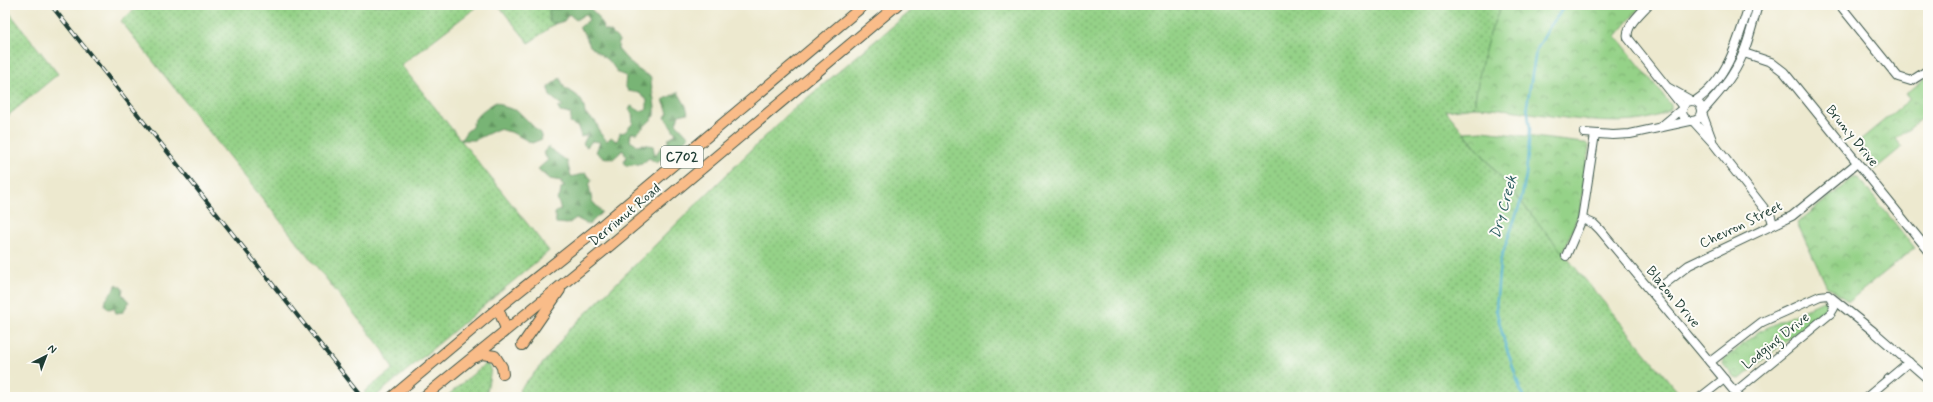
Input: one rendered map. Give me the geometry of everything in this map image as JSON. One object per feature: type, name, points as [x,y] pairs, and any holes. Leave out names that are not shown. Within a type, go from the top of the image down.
[{"type":"main road","name":"Derrimut Road","points":[[392,397],[498,308],[596,230],[864,5]]},
{"type":"main road","name":"Derrimut Road","points":[[424,397],[506,329],[566,282],[897,5]]},
{"type":"main road","points":[[522,345],[566,282]]},
{"type":"main road","points":[[498,308],[515,322]]},
{"type":"main road","points":[[498,308],[506,329]]},
{"type":"main road","points":[[469,361],[482,354],[495,356],[502,367],[503,374]]},
{"type":"street","points":[[1648,5],[1630,26],[1627,34],[1632,44],[1683,108],[1683,115],[1713,143],[1774,224]]},
{"type":"street","points":[[1661,126],[1676,116],[1687,102],[1693,101],[1709,90],[1723,72],[1735,50],[1749,5]]},
{"type":"street","points":[[1584,133],[1630,134],[1661,126],[1699,119],[1702,112],[1724,87],[1744,53],[1758,5]]},
{"type":"street","points":[[1840,5],[1898,77],[1911,81],[1928,70]]},
{"type":"street","name":"Bruny Drive","points":[[1744,53],[1771,62],[1784,72],[1928,250]]},
{"type":"street","points":[[1668,88],[1700,105],[1713,143]]},
{"type":"street","points":[[1566,256],[1582,220],[1594,134]]},
{"type":"street","name":"Chevron Street","points":[[1653,293],[1689,265],[1792,216],[1857,163]]},
{"type":"street","name":"Blazon Drive","points":[[1582,220],[1594,224],[1600,230],[1737,394]]},
{"type":"street","points":[[1710,362],[1757,326],[1820,296],[1828,295],[1833,304],[1843,310],[1851,312]]},
{"type":"street","points":[[1833,304],[1851,312],[1928,379]]},
{"type":"street","name":"Lodging Drive","points":[[1737,394],[1833,304]]},
{"type":"street","points":[[1867,397],[1909,362]]},
{"type":"street","points":[[1701,397],[1724,379]]},
{"type":"green space","points":[[140,5],[479,5],[401,65],[549,251],[375,397],[368,397],[364,392],[393,369],[383,350],[121,21]]},
{"type":"green space","points":[[498,5],[580,5],[529,43]]},
{"type":"green space","points":[[565,5],[590,5],[590,8],[598,16],[604,30],[611,32],[619,40],[618,49],[621,53],[637,68],[651,77],[655,116],[637,133],[631,133],[630,141],[638,146],[643,144],[653,146],[655,156],[659,150],[668,143],[669,138],[676,134],[665,117],[668,113],[663,100],[678,92],[686,106],[688,113],[679,115],[676,123],[689,137],[657,163],[649,158],[643,163],[627,166],[624,162],[626,157],[623,150],[613,159],[602,157],[596,152],[600,142],[592,141],[587,147],[583,144],[588,134],[581,137],[578,127],[570,123],[571,114],[560,112],[558,108],[563,106],[550,96],[548,87],[560,78],[565,89],[580,98],[585,114],[596,122],[600,133],[607,141],[611,137],[617,142],[620,133],[625,132],[633,123],[632,113],[629,110],[631,106],[640,111],[647,109],[647,100],[639,93],[628,91],[625,85],[626,76],[618,73],[611,63],[590,46],[584,33],[579,28],[589,20],[585,14],[576,20],[569,14],[564,21],[554,24],[549,21],[549,9],[561,9]]},
{"type":"green space","points":[[918,5],[1502,5],[1487,42],[1474,107],[1446,111],[1682,397],[524,397],[519,390],[551,354],[568,331],[788,114]]},
{"type":"green space","points":[[1502,5],[1642,5],[1616,36],[1671,105],[1671,109],[1653,118],[1604,122],[1495,108],[1474,107],[1487,42]]},
{"type":"green space","points":[[5,7],[58,74],[5,118]]},
{"type":"green space","points":[[1928,76],[1928,114],[1896,139],[1902,147],[1874,170],[1854,145],[1910,99],[1906,94]]},
{"type":"green space","points":[[496,102],[505,107],[518,111],[540,133],[542,139],[532,143],[511,132],[498,129],[475,140],[461,140],[466,132],[472,127],[478,115]]},
{"type":"green space","points":[[1483,131],[1586,143],[1589,147],[1580,210],[1563,253],[1464,132]]},
{"type":"green space","points":[[548,147],[567,161],[571,177],[586,173],[592,180],[589,185],[592,201],[602,212],[589,225],[576,218],[568,224],[556,223],[555,213],[561,209],[557,199],[560,196],[561,188],[565,186],[561,184],[562,181],[549,179],[538,169],[548,160],[543,153]]},
{"type":"green space","points":[[1853,178],[1858,178],[1915,248],[1849,301],[1827,287],[1797,223]]},
{"type":"green space","points":[[117,284],[123,289],[122,294],[129,302],[123,312],[116,313],[114,308],[108,309],[105,305],[106,300]]},
{"type":"green space","points":[[1823,301],[1826,301],[1826,308],[1740,379],[1735,378],[1723,364],[1724,359],[1758,332]]},
{"type":"green space","points":[[485,364],[489,365],[491,369],[486,397],[446,397]]},
{"type":"waterway","name":"Dry Creek","points":[[1523,397],[1505,344],[1496,309],[1500,261],[1521,201],[1526,175],[1530,130],[1527,105],[1536,51],[1550,26],[1566,5]]},
{"type":"railway","points":[[51,5],[362,397]]}]
